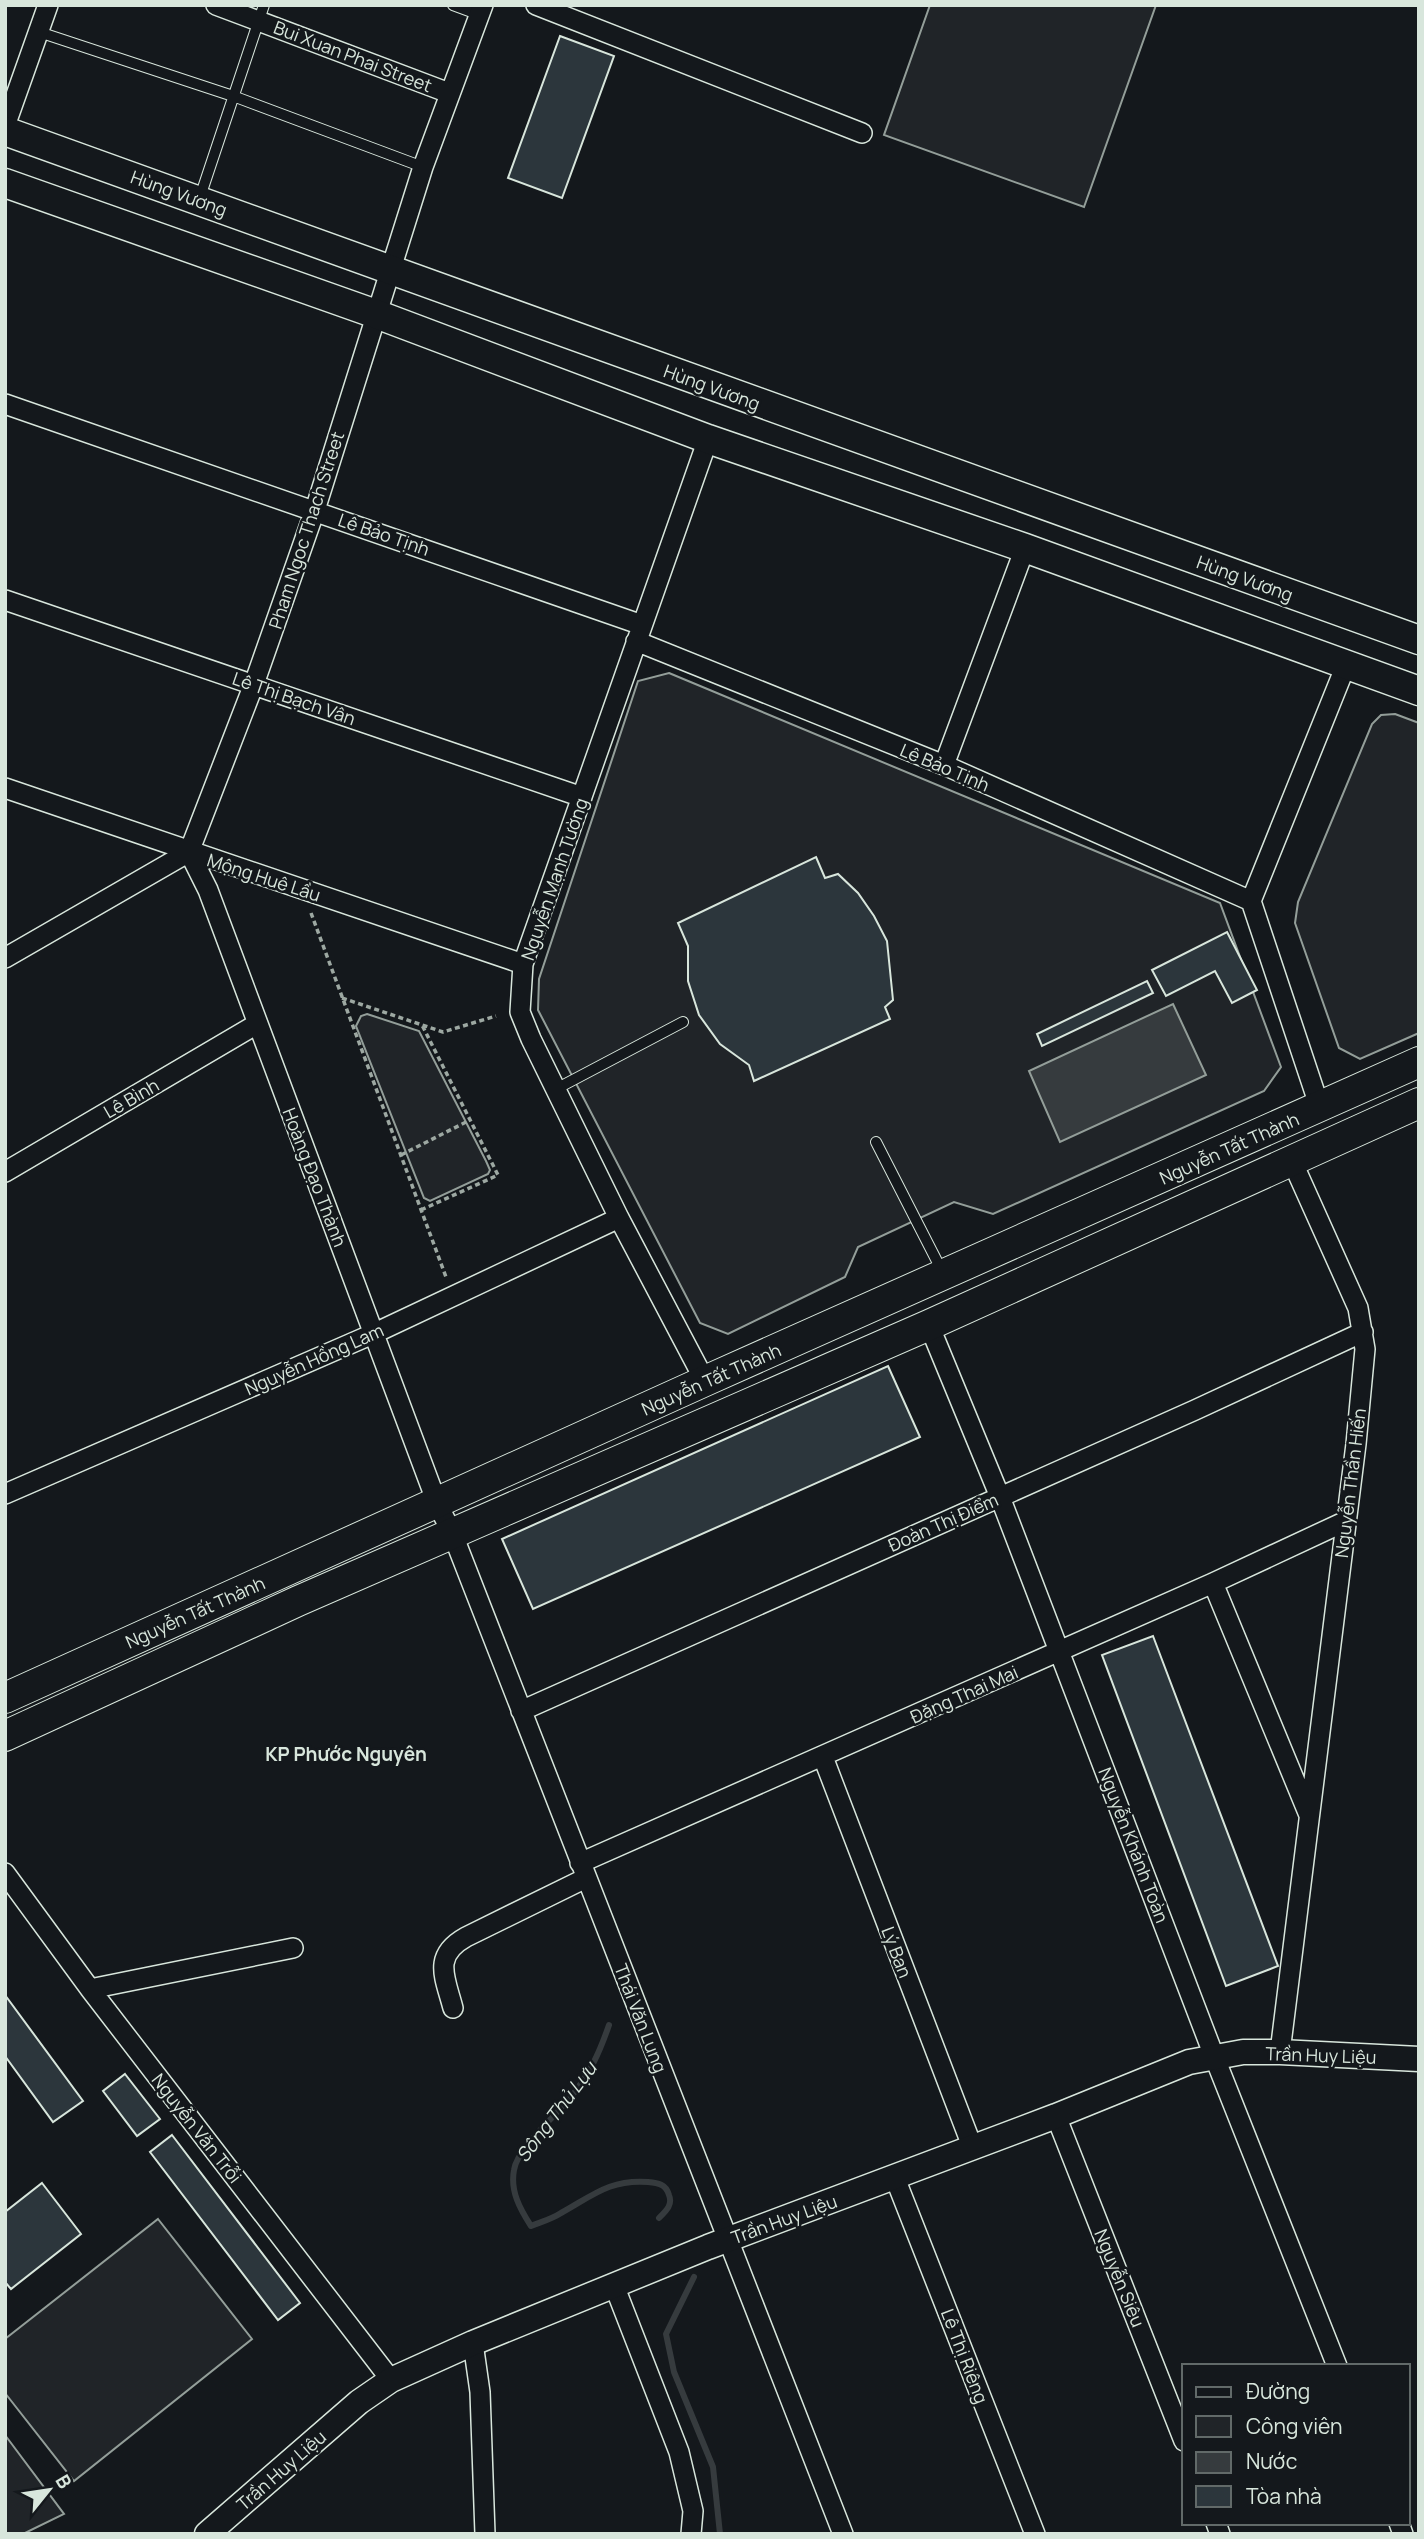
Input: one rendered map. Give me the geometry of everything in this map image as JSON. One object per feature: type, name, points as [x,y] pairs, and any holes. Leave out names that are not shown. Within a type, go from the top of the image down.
[{"type":"main road","name":"Hùng Vương","points":[[5,131],[390,272],[1419,640]]},
{"type":"main road","points":[[5,183],[376,314],[708,439],[1025,548],[1419,691]]},
{"type":"main road","name":"Nguyễn Tất Thành","points":[[5,1698],[1419,1062]]},
{"type":"main road","name":"Nguyễn Tất Thành","points":[[5,1736],[298,1601],[929,1325],[1419,1102]]},
{"type":"street","points":[[5,126],[48,5]]},
{"type":"street","name":"Bui Xuan Phai Street","points":[[216,5],[261,13],[449,93]]},
{"type":"street","points":[[536,5],[862,133]]},
{"type":"street","name":"Pham Ngoc Thach Street","points":[[189,852],[254,684],[314,510],[423,167],[482,10]]},
{"type":"street","name":"Lê Bảo Tịnh","points":[[5,404],[314,510],[639,633],[1251,901]]},
{"type":"street","name":"Nguyễn Mạnh Tường","points":[[705,1381],[619,1217],[520,1012],[523,964],[708,439]]},
{"type":"street","points":[[944,765],[1025,548]]},
{"type":"street","name":"Lê Thị Bạch Vân","points":[[5,600],[582,797]]},
{"type":"street","points":[[1320,1108],[1251,901],[1346,665]]},
{"type":"street","name":"Mộng Huê Lầu","points":[[5,788],[523,964]]},
{"type":"street","points":[[5,958],[189,852]]},
{"type":"street","name":"Hoàng Đạo Thành","points":[[189,852],[208,890],[437,1503]]},
{"type":"street","name":"Lê Bình","points":[[5,1172],[257,1024]]},
{"type":"street","name":"Nguyễn Thần Hiến","points":[[1280,2052],[1363,1377],[1363,1332],[1358,1308],[1292,1161]]},
{"type":"street","name":"Nguyễn Hồng Lam","points":[[5,1494],[375,1333],[619,1217]]},
{"type":"street","name":"Nguyễn Khánh Toàn","points":[[929,1325],[1000,1497],[1214,2056],[1337,2364]]},
{"type":"street","name":"Đoàn Thị Điểm","points":[[521,1711],[1195,1410],[1363,1332]]},
{"type":"street","name":"Thái Văn Lung","points":[[437,1503],[453,1535],[843,2534]]},
{"type":"street","name":"Đặng Thai Mai","points":[[453,2008],[443,1963],[450,1948],[583,1871],[823,1757],[1346,1521]]},
{"type":"street","name":"Nguyễn Thần Hiến","points":[[1213,1583],[1309,1817]]},
{"type":"street","name":"Lý Ban","points":[[823,1757],[972,2146]]},
{"type":"street","name":"Nguyễn Văn Trỗi","points":[[5,1873],[90,1989],[391,2380]]},
{"type":"street","points":[[90,1989],[293,1948]]},
{"type":"street","name":"Trần Huy Liệu","points":[[207,2534],[359,2402],[391,2380],[473,2343],[728,2240],[1056,2116],[1189,2062],[1214,2056],[1280,2052],[1419,2059]]},
{"type":"street","name":"Nguyễn Siêu","points":[[1056,2116],[1182,2436]]},
{"type":"street","name":"Lê Thị Riêng","points":[[895,2178],[1035,2534]]},
{"type":"street","points":[[614,2286],[679,2452],[693,2511],[691,2534]]},
{"type":"street","points":[[473,2343],[480,2392],[485,2534]]},
{"type":"lane","points":[[453,5],[482,10]]},
{"type":"lane","points":[[199,200],[261,13]]},
{"type":"lane","points":[[38,32],[233,96],[423,167]]},
{"type":"lane","points":[[556,1089],[682,1022]]},
{"type":"lane","points":[[876,1142],[944,1275]]},
{"type":"path","points":[[302,888],[453,1297]]},
{"type":"path","points":[[342,998],[443,1032],[496,1017]]},
{"type":"path","points":[[421,1210],[498,1175],[422,1025]]},
{"type":"path","points":[[401,1155],[470,1121]]},
{"type":"green space","points":[[930,5],[1156,5],[1084,207],[884,135]]},
{"type":"green space","points":[[669,673],[1220,903],[1281,1067],[1264,1091],[993,1214],[954,1202],[858,1247],[845,1277],[728,1334],[700,1323],[538,1010],[539,979],[638,681]]},
{"type":"green space","points":[[1395,714],[1419,723],[1419,1033],[1360,1059],[1339,1048],[1295,923],[1298,902],[1372,724],[1381,715]]},
{"type":"green space","points":[[367,1014],[419,1031],[486,1161],[490,1170],[488,1174],[430,1201],[424,1198],[356,1026],[361,1016]]},
{"type":"green space","points":[[158,2219],[252,2339],[74,2481],[5,2393],[5,2339]]},
{"type":"green space","points":[[5,2435],[64,2514],[23,2534],[5,2534]]},
{"type":"water","points":[[1173,1004],[1206,1075],[1060,1142],[1029,1071]]},
{"type":"building","points":[[560,36],[614,56],[562,198],[508,178]]},
{"type":"building","points":[[816,857],[825,878],[838,874],[858,893],[887,941],[893,1000],[885,1007],[890,1019],[754,1081],[749,1065],[720,1044],[699,1015],[688,981],[688,946],[678,923]]},
{"type":"building","points":[[1227,932],[1257,990],[1232,1003],[1215,971],[1166,996],[1152,970]]},
{"type":"building","points":[[1147,981],[1153,993],[1042,1046],[1037,1034]]},
{"type":"building","points":[[888,1366],[920,1437],[533,1609],[502,1539]]},
{"type":"building","points":[[1153,1636],[1278,1966],[1226,1986],[1102,1655]]},
{"type":"building","points":[[5,1995],[83,2101],[53,2122],[5,2056]]},
{"type":"building","points":[[125,2074],[160,2119],[137,2136],[103,2091]]},
{"type":"building","points":[[172,2135],[300,2303],[278,2320],[150,2152]]},
{"type":"building","points":[[42,2183],[81,2234],[11,2289],[5,2282],[5,2212]]},
{"type":"waterway","name":"Sông Thủ Lựu","points":[[609,2025],[584,2080],[522,2152],[514,2170],[515,2192],[531,2226],[554,2217],[612,2186],[635,2182],[655,2183],[666,2188],[670,2199],[668,2208],[659,2218]]},
{"type":"waterway","name":"Sông Thủ Lựu","points":[[694,2277],[666,2334],[674,2372],[713,2467],[720,2534]]},
{"type":"district","name":"KP Phước Nguyên","points":[[346,1754]]}]
